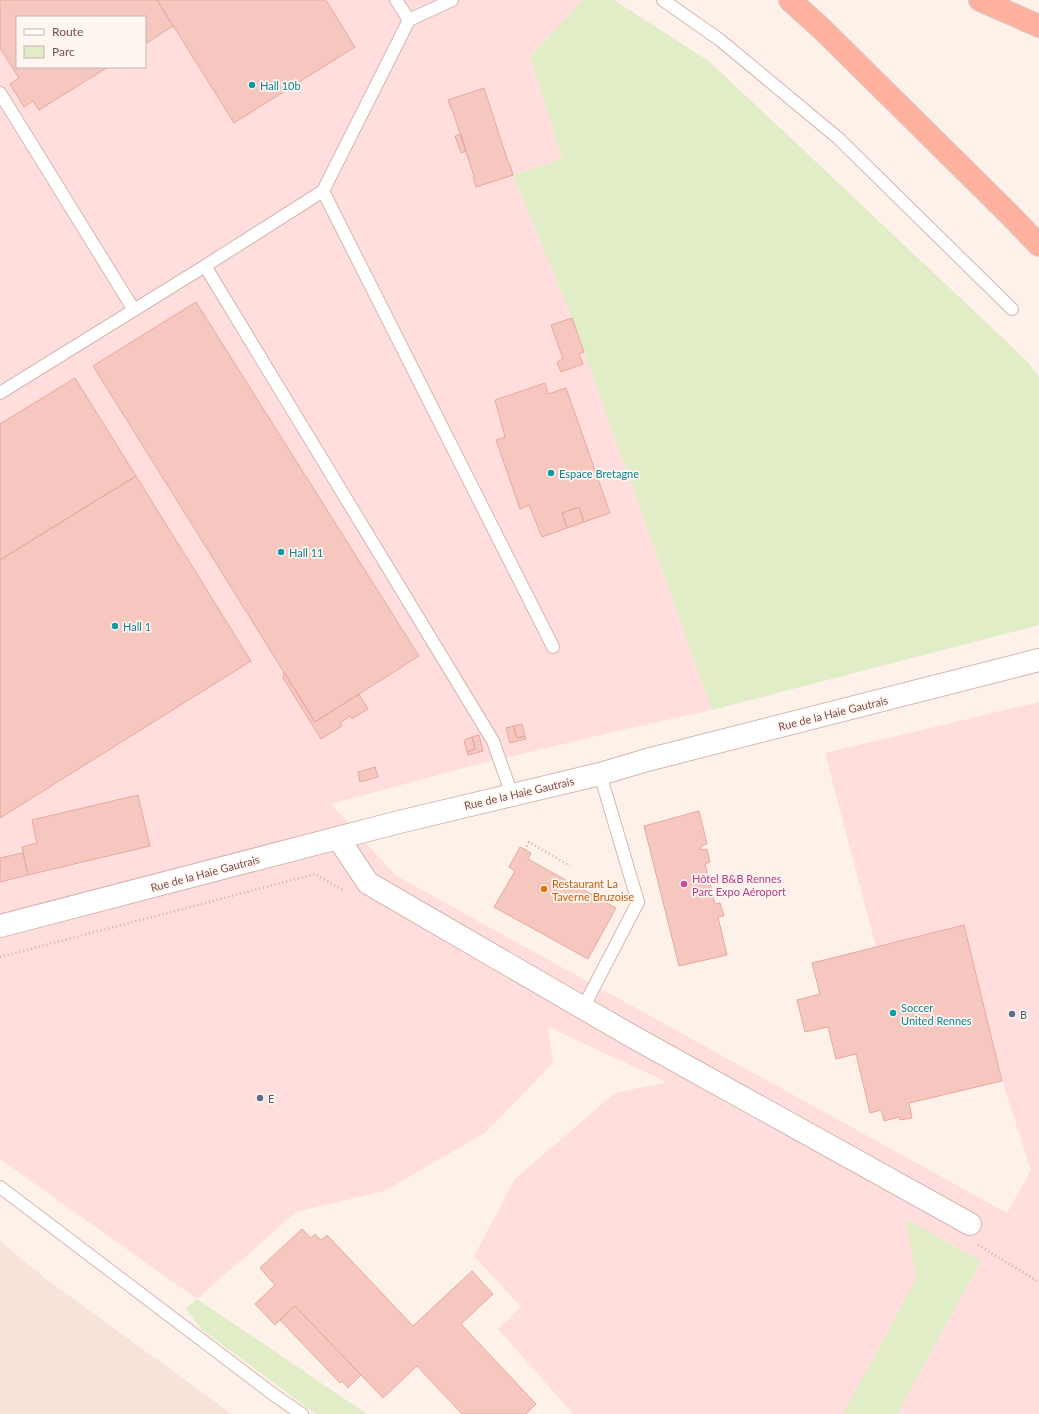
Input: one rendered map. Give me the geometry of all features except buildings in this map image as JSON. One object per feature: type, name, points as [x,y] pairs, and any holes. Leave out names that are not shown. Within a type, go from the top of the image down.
[{"type":"highway","points":[[790,0],[829,36],[1039,245]]},
{"type":"highway","points":[[980,0],[1039,26]]},
{"type":"street","name":"Rue de la Haie Gautrais","points":[[0,926],[395,823],[600,774],[655,758],[1039,660]]},
{"type":"street","points":[[338,838],[368,883],[642,1042],[970,1224]]},
{"type":"lane","points":[[396,0],[409,20]]},
{"type":"lane","points":[[0,393],[323,191],[409,20],[452,0]]},
{"type":"lane","points":[[663,0],[720,40],[838,138],[1012,309]]},
{"type":"lane","points":[[0,93],[134,310]]},
{"type":"lane","points":[[323,191],[553,646]]},
{"type":"lane","points":[[205,266],[493,741],[512,795]]},
{"type":"lane","points":[[583,1008],[638,902],[600,774]]},
{"type":"lane","points":[[0,1186],[268,1390],[302,1414]]},
{"type":"path","points":[[525,850],[529,842],[570,866]]},
{"type":"path","points":[[0,957],[315,874],[349,893]]},
{"type":"path","points":[[976,1245],[1039,1282]]},
{"type":"shaded area","points":[[0,0],[583,0],[530,56],[562,159],[513,175],[572,318],[712,710],[471,766],[331,804],[395,875],[1007,1213],[1031,1170],[1002,1081],[876,947],[825,753],[1039,702],[1039,1414],[573,1414],[498,1329],[521,1307],[474,1256],[515,1179],[615,1093],[667,1082],[548,1027],[553,1063],[485,1133],[384,1191],[296,1212],[197,1299],[0,1159]]},
{"type":"shaded area","points":[[0,1241],[46,1279],[232,1414],[0,1414]]},
{"type":"green space","points":[[583,0],[614,0],[710,62],[1027,361],[1039,377],[1039,625],[712,710],[572,318],[513,175],[562,159],[530,56]]},
{"type":"green space","points":[[906,1219],[981,1261],[897,1414],[843,1414],[916,1279]]},
{"type":"green space","points":[[197,1299],[367,1414],[316,1414],[201,1329],[186,1309]]},
{"type":"place","name":"Hall 10b","points":[[252,85]]},
{"type":"place","name":"Espace Bretagne","points":[[551,473]]},
{"type":"place","name":"Hall 11","points":[[281,552]]},
{"type":"place","name":"Hall 1","points":[[115,626]]},
{"type":"place","name":"Hôtel B&B Rennes Parc Expo Aéroport","points":[[684,884]]},
{"type":"place","name":"Restaurant La Taverne Bruzoise","points":[[544,889]]},
{"type":"place","name":"Soccer United Rennes","points":[[893,1013]]},
{"type":"place","name":"B","points":[[1012,1014]]},
{"type":"place","name":"E","points":[[260,1098]]}]
